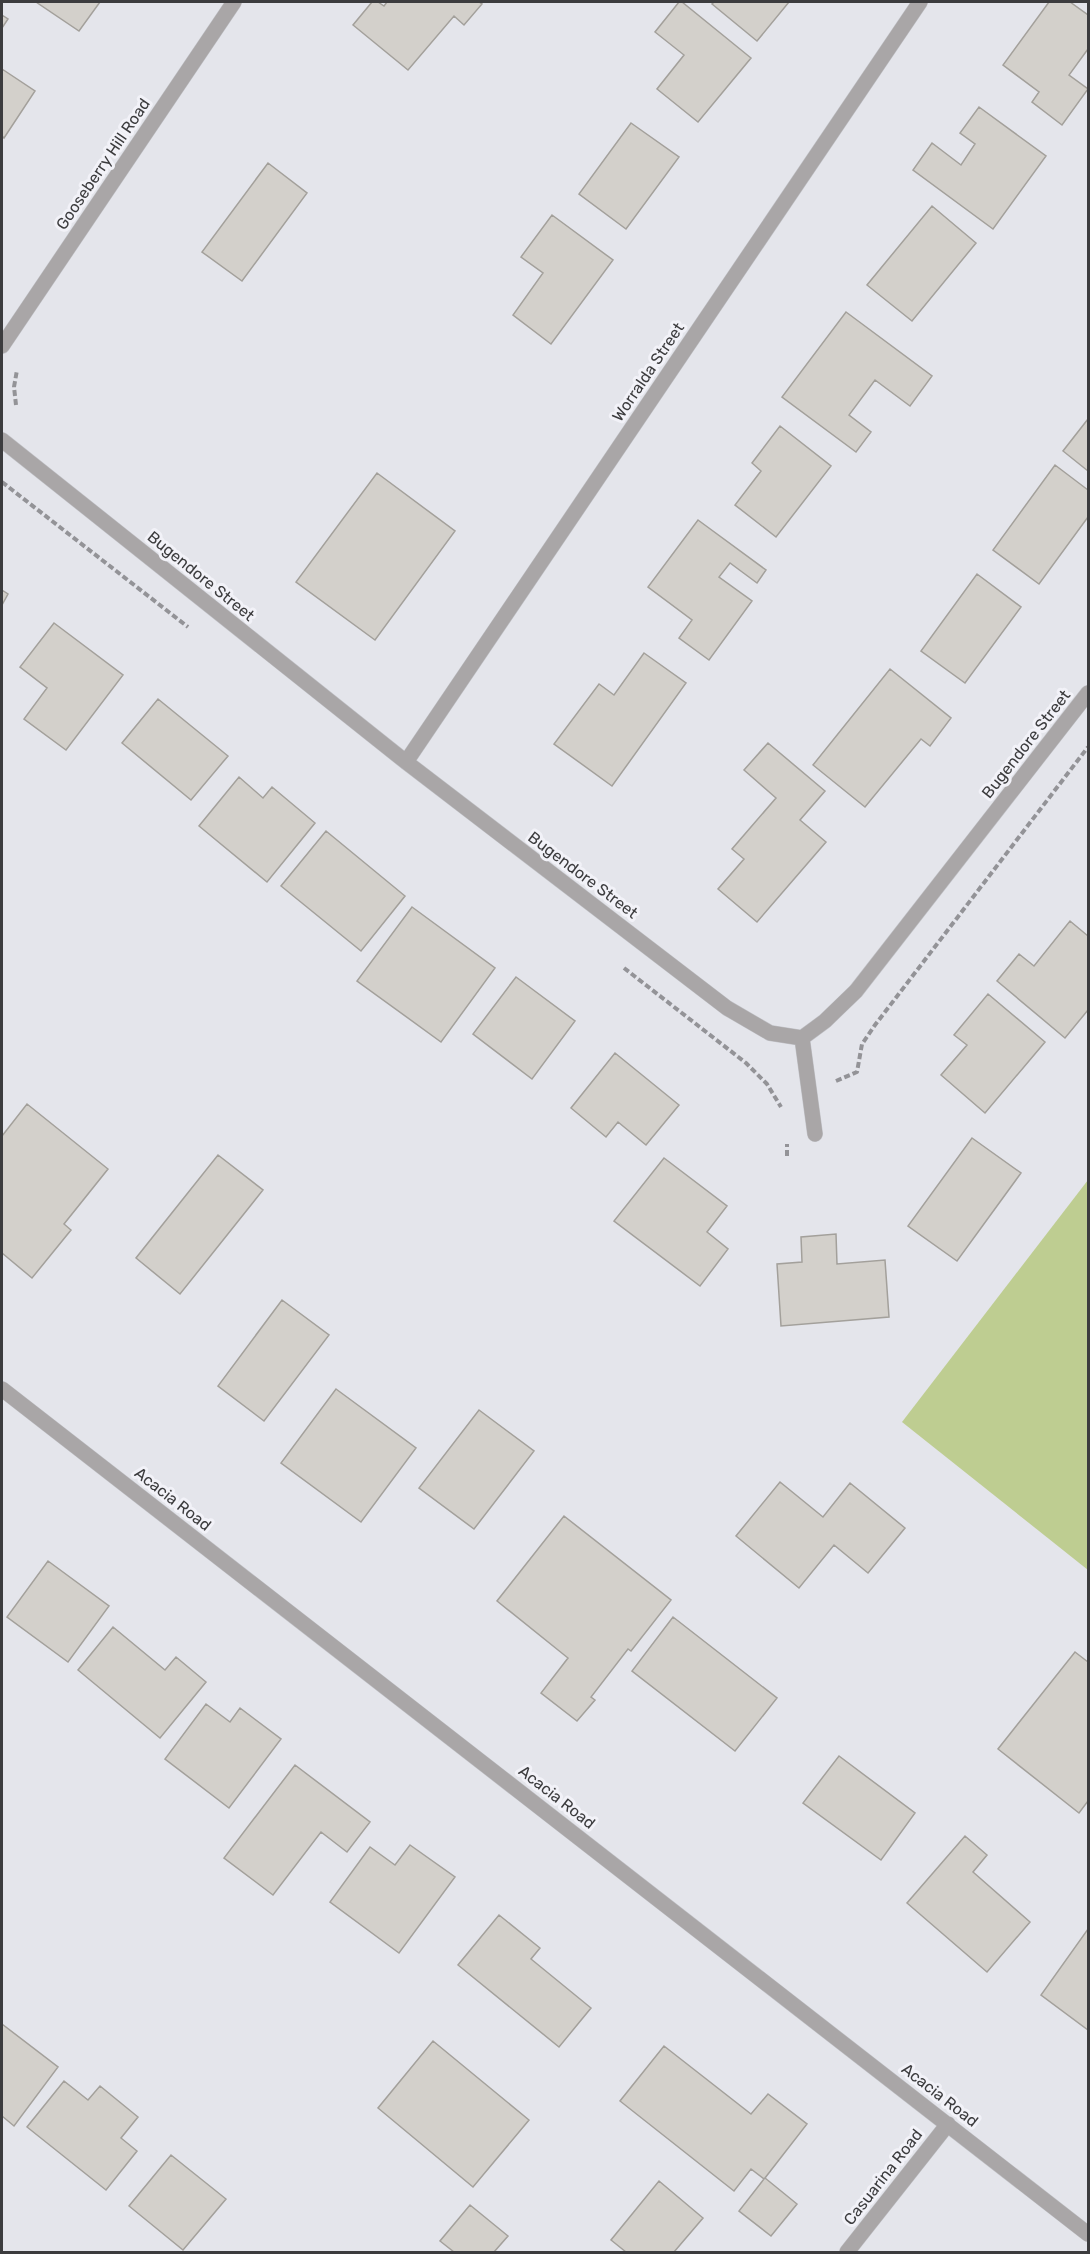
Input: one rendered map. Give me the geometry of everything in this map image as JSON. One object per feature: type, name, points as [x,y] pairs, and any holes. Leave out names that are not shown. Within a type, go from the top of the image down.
[{"type":"street","name":"Gooseberry Hill Road","points":[[2,346],[234,2]]},
{"type":"street","name":"Worralda Street","points":[[406,762],[920,2]]},
{"type":"street","name":"Bugendore Street","points":[[2,440],[406,762],[727,1008],[770,1033],[802,1038],[825,1021],[856,991],[1089,693]]},
{"type":"street","points":[[802,1038],[815,1134]]},
{"type":"street","name":"Acacia Road","points":[[2,1389],[1089,2235]]},
{"type":"street","name":"Casuarina Road","points":[[847,2253],[948,2124]]},
{"type":"path","points":[[781,1107],[857,1072],[862,1044],[875,1025],[1089,747]]},
{"type":"green space","points":[[1088,1180],[1088,1570],[902,1422]]},
{"type":"building","points":[[36,2],[100,2],[79,31]]},
{"type":"building","points":[[372,2],[378,2],[384,6],[387,2],[479,2],[482,4],[464,25],[454,16],[408,70],[353,25]]},
{"type":"building","points":[[679,2],[682,2],[751,58],[698,122],[657,89],[684,55],[655,32]]},
{"type":"building","points":[[714,2],[789,2],[757,41],[712,4]]},
{"type":"building","points":[[1049,2],[1070,2],[1088,15],[1088,49],[1069,75],[1088,89],[1062,125],[1032,102],[1039,92],[1003,65]]},
{"type":"building","points":[[2,15],[8,19],[2,28]]},
{"type":"building","points":[[2,69],[35,91],[4,138],[2,136]]},
{"type":"building","points":[[979,107],[1046,156],[993,229],[913,170],[932,143],[961,165],[975,144],[960,133]]},
{"type":"building","points":[[631,123],[679,157],[626,229],[579,194]]},
{"type":"building","points":[[268,163],[307,193],[242,281],[202,252]]},
{"type":"building","points":[[932,206],[976,243],[912,321],[867,285]]},
{"type":"building","points":[[552,215],[613,260],[551,344],[513,315],[543,273],[521,257]]},
{"type":"building","points":[[846,312],[932,376],[910,406],[875,380],[849,415],[871,432],[856,452],[782,397]]},
{"type":"building","points":[[1088,419],[1088,471],[1063,451]]},
{"type":"building","points":[[780,426],[831,466],[776,537],[735,505],[761,471],[752,463]]},
{"type":"building","points":[[1055,465],[1088,490],[1088,517],[1039,584],[993,550]]},
{"type":"building","points":[[377,473],[455,531],[375,640],[296,582]]},
{"type":"building","points":[[698,520],[766,570],[757,583],[730,563],[719,577],[752,601],[709,660],[679,638],[692,620],[648,587]]},
{"type":"building","points":[[977,574],[1021,607],[965,683],[921,651]]},
{"type":"building","points":[[2,590],[8,594],[2,605]]},
{"type":"building","points":[[54,623],[123,675],[66,750],[24,719],[47,688],[20,667]]},
{"type":"building","points":[[644,653],[686,683],[612,786],[554,744],[599,684],[614,695]]},
{"type":"building","points":[[890,669],[951,718],[930,746],[921,739],[865,807],[813,765]]},
{"type":"building","points":[[158,699],[228,756],[191,800],[122,743]]},
{"type":"building","points":[[768,743],[825,791],[800,820],[826,842],[757,922],[718,889],[744,859],[732,849],[776,798],[744,770]]},
{"type":"building","points":[[239,777],[263,798],[272,787],[315,823],[267,882],[199,826]]},
{"type":"building","points":[[326,831],[405,896],[361,951],[281,886]]},
{"type":"building","points":[[412,907],[495,968],[441,1042],[357,981]]},
{"type":"building","points":[[1070,921],[1088,936],[1088,1010],[1065,1038],[997,981],[1019,954],[1034,966]]},
{"type":"building","points":[[516,977],[575,1021],[532,1079],[473,1034]]},
{"type":"building","points":[[988,994],[1045,1042],[985,1113],[941,1075],[967,1045],[954,1035]]},
{"type":"building","points":[[615,1053],[679,1105],[646,1145],[618,1122],[606,1137],[571,1108]]},
{"type":"building","points":[[27,1104],[108,1169],[64,1224],[71,1230],[32,1278],[2,1253],[2,1136]]},
{"type":"building","points":[[972,1138],[1021,1173],[957,1261],[908,1226]]},
{"type":"building","points":[[218,1155],[263,1190],[180,1294],[136,1258]]},
{"type":"building","points":[[664,1158],[727,1206],[707,1232],[728,1249],[700,1286],[614,1221]]},
{"type":"building","points":[[836,1234],[837,1264],[885,1260],[889,1317],[781,1326],[777,1264],[802,1262],[801,1237]]},
{"type":"building","points":[[282,1300],[329,1335],[264,1421],[218,1386]]},
{"type":"building","points":[[336,1389],[416,1448],[361,1522],[281,1463]]},
{"type":"building","points":[[479,1410],[534,1451],[474,1529],[419,1488]]},
{"type":"building","points":[[780,1482],[823,1517],[850,1483],[905,1528],[868,1573],[834,1545],[799,1588],[736,1536]]},
{"type":"building","points":[[564,1516],[671,1600],[631,1651],[628,1649],[591,1697],[595,1700],[577,1721],[541,1693],[568,1658],[497,1601]]},
{"type":"building","points":[[48,1561],[109,1606],[68,1662],[7,1617]]},
{"type":"building","points":[[673,1617],[777,1698],[735,1751],[632,1671]]},
{"type":"building","points":[[113,1627],[165,1670],[176,1657],[206,1682],[160,1738],[78,1670]]},
{"type":"building","points":[[1075,1652],[1088,1662],[1088,1801],[1079,1813],[998,1749]]},
{"type":"building","points":[[206,1704],[230,1722],[240,1708],[281,1739],[229,1808],[165,1759]]},
{"type":"building","points":[[839,1756],[915,1813],[881,1860],[803,1803]]},
{"type":"building","points":[[295,1765],[370,1822],[347,1852],[321,1832],[273,1895],[224,1858]]},
{"type":"building","points":[[965,1836],[987,1855],[973,1872],[1030,1922],[987,1972],[907,1903]]},
{"type":"building","points":[[410,1845],[455,1877],[399,1953],[330,1902],[370,1847],[395,1865]]},
{"type":"building","points":[[499,1915],[540,1948],[531,1959],[591,2008],[559,2047],[458,1965]]},
{"type":"building","points":[[1088,1929],[1088,2030],[1041,1995]]},
{"type":"building","points":[[2,2024],[58,2067],[14,2126],[2,2116]]},
{"type":"building","points":[[433,2041],[529,2120],[473,2187],[378,2108]]},
{"type":"building","points":[[664,2046],[751,2114],[768,2094],[807,2124],[765,2178],[797,2204],[771,2236],[739,2211],[764,2179],[751,2169],[734,2191],[620,2101]]},
{"type":"building","points":[[64,2081],[88,2100],[100,2086],[138,2117],[121,2138],[137,2151],[106,2190],[27,2127]]},
{"type":"building","points":[[171,2155],[226,2199],[183,2250],[129,2206]]},
{"type":"building","points":[[659,2181],[703,2218],[674,2252],[626,2252],[611,2240]]},
{"type":"building","points":[[470,2205],[508,2236],[494,2252],[454,2252],[440,2241]]}]
